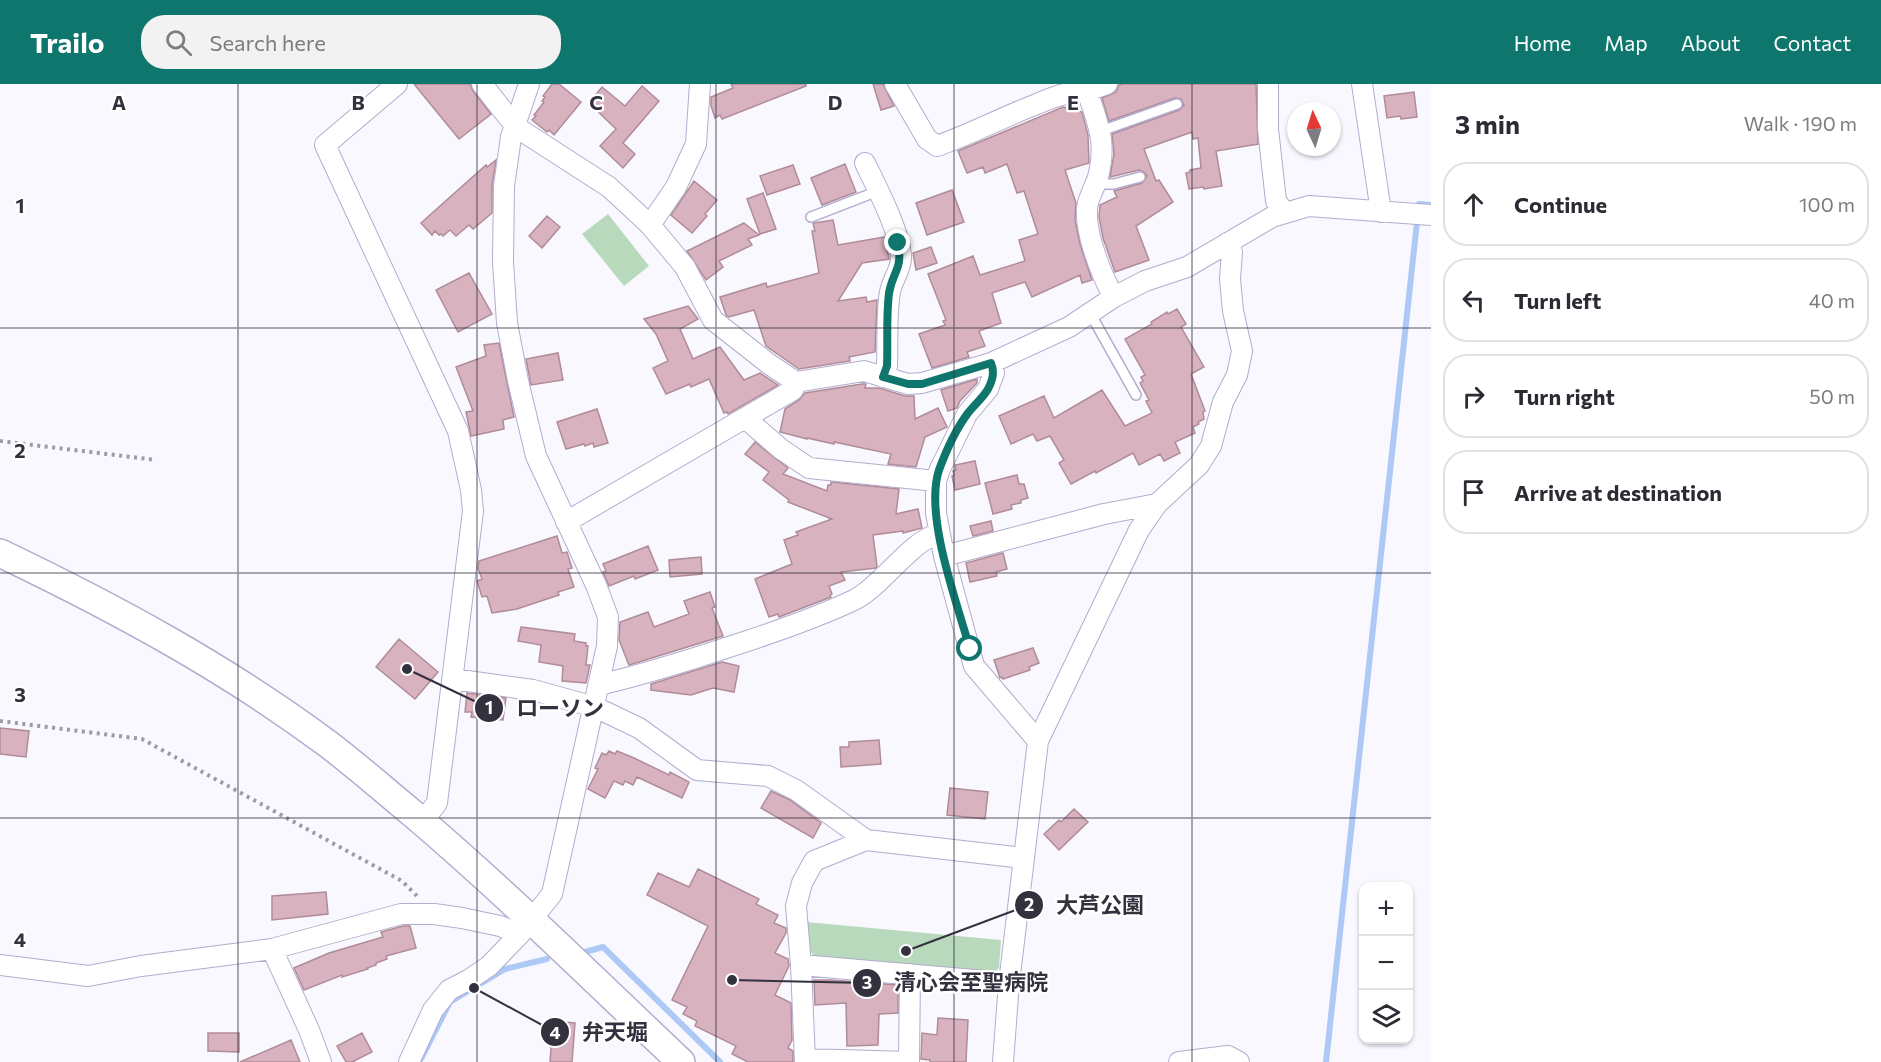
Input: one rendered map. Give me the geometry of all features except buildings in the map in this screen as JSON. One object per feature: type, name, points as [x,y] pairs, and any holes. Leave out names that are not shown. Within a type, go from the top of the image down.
[{"type":"street","points":[[397,84],[325,145],[458,431],[471,490],[473,511],[437,803],[422,822]]},
{"type":"street","points":[[482,84],[516,127],[609,187],[650,225],[685,267],[713,320],[796,382],[864,371],[908,384],[922,384],[991,363],[1069,327],[1114,297],[1145,281],[1187,267],[1284,212],[1309,206],[1431,215]]},
{"type":"street","points":[[409,1062],[433,1010],[448,990],[489,966],[526,927],[552,894],[607,646],[608,617],[596,585],[536,456],[507,323],[503,262],[504,186],[511,137],[529,84]]},
{"type":"street","points":[[650,225],[676,187],[696,144],[700,84]]},
{"type":"street","points":[[895,84],[927,139],[937,146],[1063,94],[1107,84]]},
{"type":"street","points":[[1268,84],[1268,129],[1276,201],[1284,212]]},
{"type":"street","points":[[1362,84],[1381,212]]},
{"type":"street","points":[[1080,89],[1101,131],[1102,160],[1087,206],[1089,231],[1106,284],[1114,297]]},
{"type":"street","points":[[865,163],[898,243],[901,257],[900,266],[890,290],[887,366],[883,377]]},
{"type":"street","points":[[1003,1062],[1009,983],[1038,741],[1140,530],[1157,504],[1199,465],[1211,446],[1223,402],[1237,375],[1242,351],[1233,311],[1230,279],[1232,252],[1227,243]]},
{"type":"street","points":[[991,363],[994,373],[988,389],[958,429],[940,470],[936,481],[936,513],[944,556],[974,666],[1038,741]]},
{"type":"street","points":[[566,522],[746,419],[793,390],[796,382]]},
{"type":"street","points":[[746,419],[809,468],[936,481]]},
{"type":"street","points":[[944,556],[1104,514],[1157,504]]},
{"type":"street","points":[[599,685],[655,672],[784,629],[854,600],[868,592],[898,562],[932,535],[939,534]]},
{"type":"street","points":[[0,553],[152,630],[224,673],[329,745],[422,822],[526,927],[681,1062]]},
{"type":"street","points":[[453,679],[533,690],[595,706],[639,728],[696,770],[768,776],[787,785],[866,840],[1023,858]]},
{"type":"street","points":[[866,840],[814,861],[802,883],[796,906],[805,1060],[909,1062],[910,974]]},
{"type":"street","points":[[0,965],[88,976],[141,966],[272,949],[401,914],[434,914],[500,926],[526,927]]},
{"type":"street","points":[[272,949],[321,1062]]},
{"type":"street","points":[[801,965],[1009,983]]},
{"type":"street","points":[[1179,1062],[1228,1056],[1239,1062]]},
{"type":"lane","points":[[1101,131],[1177,104]]},
{"type":"lane","points":[[1096,184],[1114,184],[1140,177]]},
{"type":"lane","points":[[811,217],[878,191]]},
{"type":"lane","points":[[1090,313],[1136,394]]},
{"type":"path","points":[[0,441],[156,460]]},
{"type":"path","points":[[0,721],[142,739],[402,881],[434,914]]},
{"type":"green space","points":[[608,214],[649,266],[624,286],[582,234]]},
{"type":"green space","points":[[806,922],[1001,940],[999,968],[992,974],[816,958],[805,945]]},
{"type":"waterway","points":[[1419,204],[1431,205]]},
{"type":"waterway","points":[[1326,1062],[1417,222]]},
{"type":"waterway","points":[[585,952],[603,947],[720,1062]]},
{"type":"waterway","points":[[421,1059],[450,1002],[505,969],[547,959]]},
{"type":"place","name":"ローソン","points":[[407,669]]},
{"type":"place","name":"大芦公園","points":[[906,951]]},
{"type":"place","name":"清心会至聖病院","points":[[732,980]]},
{"type":"place","name":"弁天堀","points":[[474,988]]},
{"type":"route","points":[[898,243],[900,266],[890,290],[887,366],[883,377],[908,384],[922,384],[991,363],[993,367],[994,373],[988,389],[967,414],[954,437],[936,481],[936,513],[939,534],[970,649]]}]
